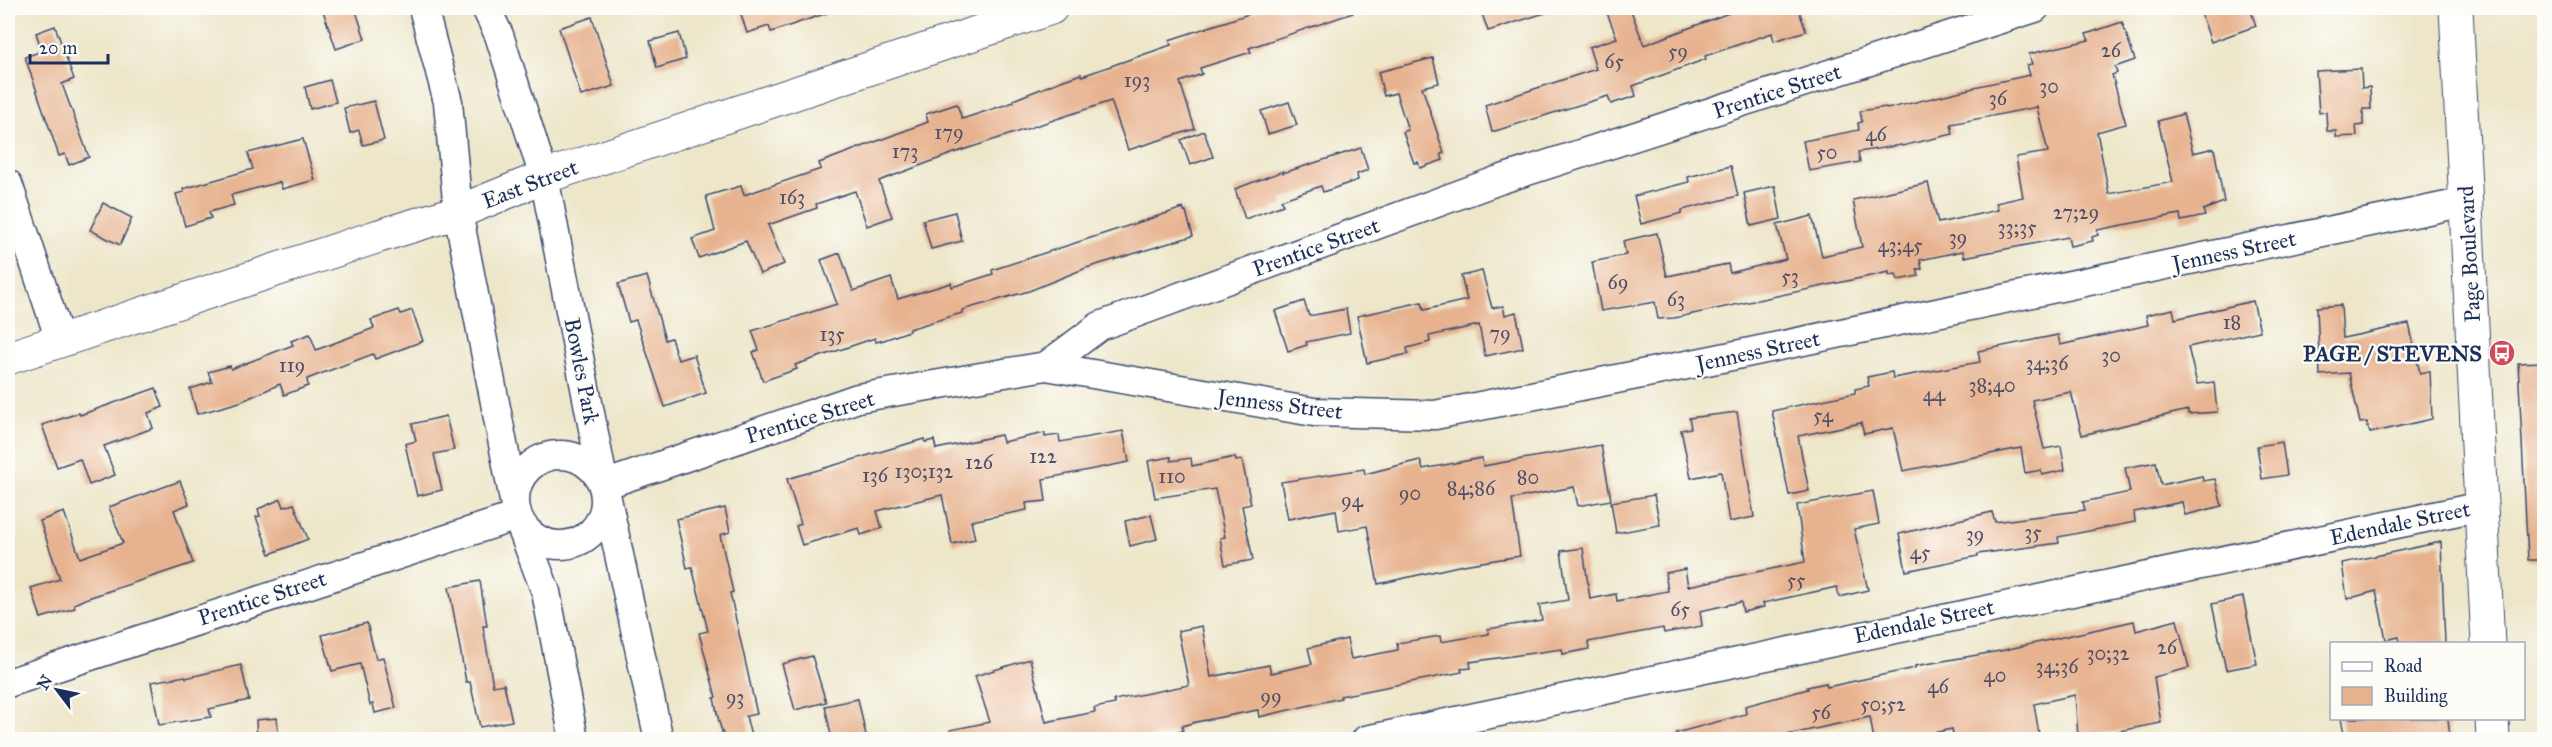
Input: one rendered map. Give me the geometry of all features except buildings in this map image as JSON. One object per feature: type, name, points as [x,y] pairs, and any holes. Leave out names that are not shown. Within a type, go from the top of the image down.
[{"type":"main road","name":"East Street","points":[[8,358],[458,212],[544,177],[1051,8]]},
{"type":"main road","name":"Page Boulevard","points":[[2456,8],[2488,642]]},
{"type":"main road","points":[[2492,720],[2493,740]]},
{"type":"street","points":[[423,8],[448,102],[458,212],[518,516],[546,592],[574,740]]},
{"type":"street","name":"Bowles Park","points":[[486,8],[498,35],[544,177],[604,485],[659,740]]},
{"type":"street","name":"Prentice Street","points":[[604,485],[858,398],[1046,366],[1100,326],[1499,180],[2035,8]]},
{"type":"street","points":[[8,184],[60,340]]},
{"type":"street","name":"Jenness Street","points":[[1046,366],[1314,412],[1436,415],[1717,360],[2466,202]]},
{"type":"street","points":[[563,454],[580,459],[595,470],[604,485],[606,508],[596,530],[576,543],[552,546],[541,541],[531,536],[518,516],[515,498],[519,481],[530,466],[545,457],[563,454]]},
{"type":"street","name":"Edendale Street","points":[[1366,740],[2482,506]]},
{"type":"street","name":"Prentice Street","points":[[8,683],[518,516]]},
{"type":"place","name":"PAGE / STEVENS","points":[[2502,353]]}]
